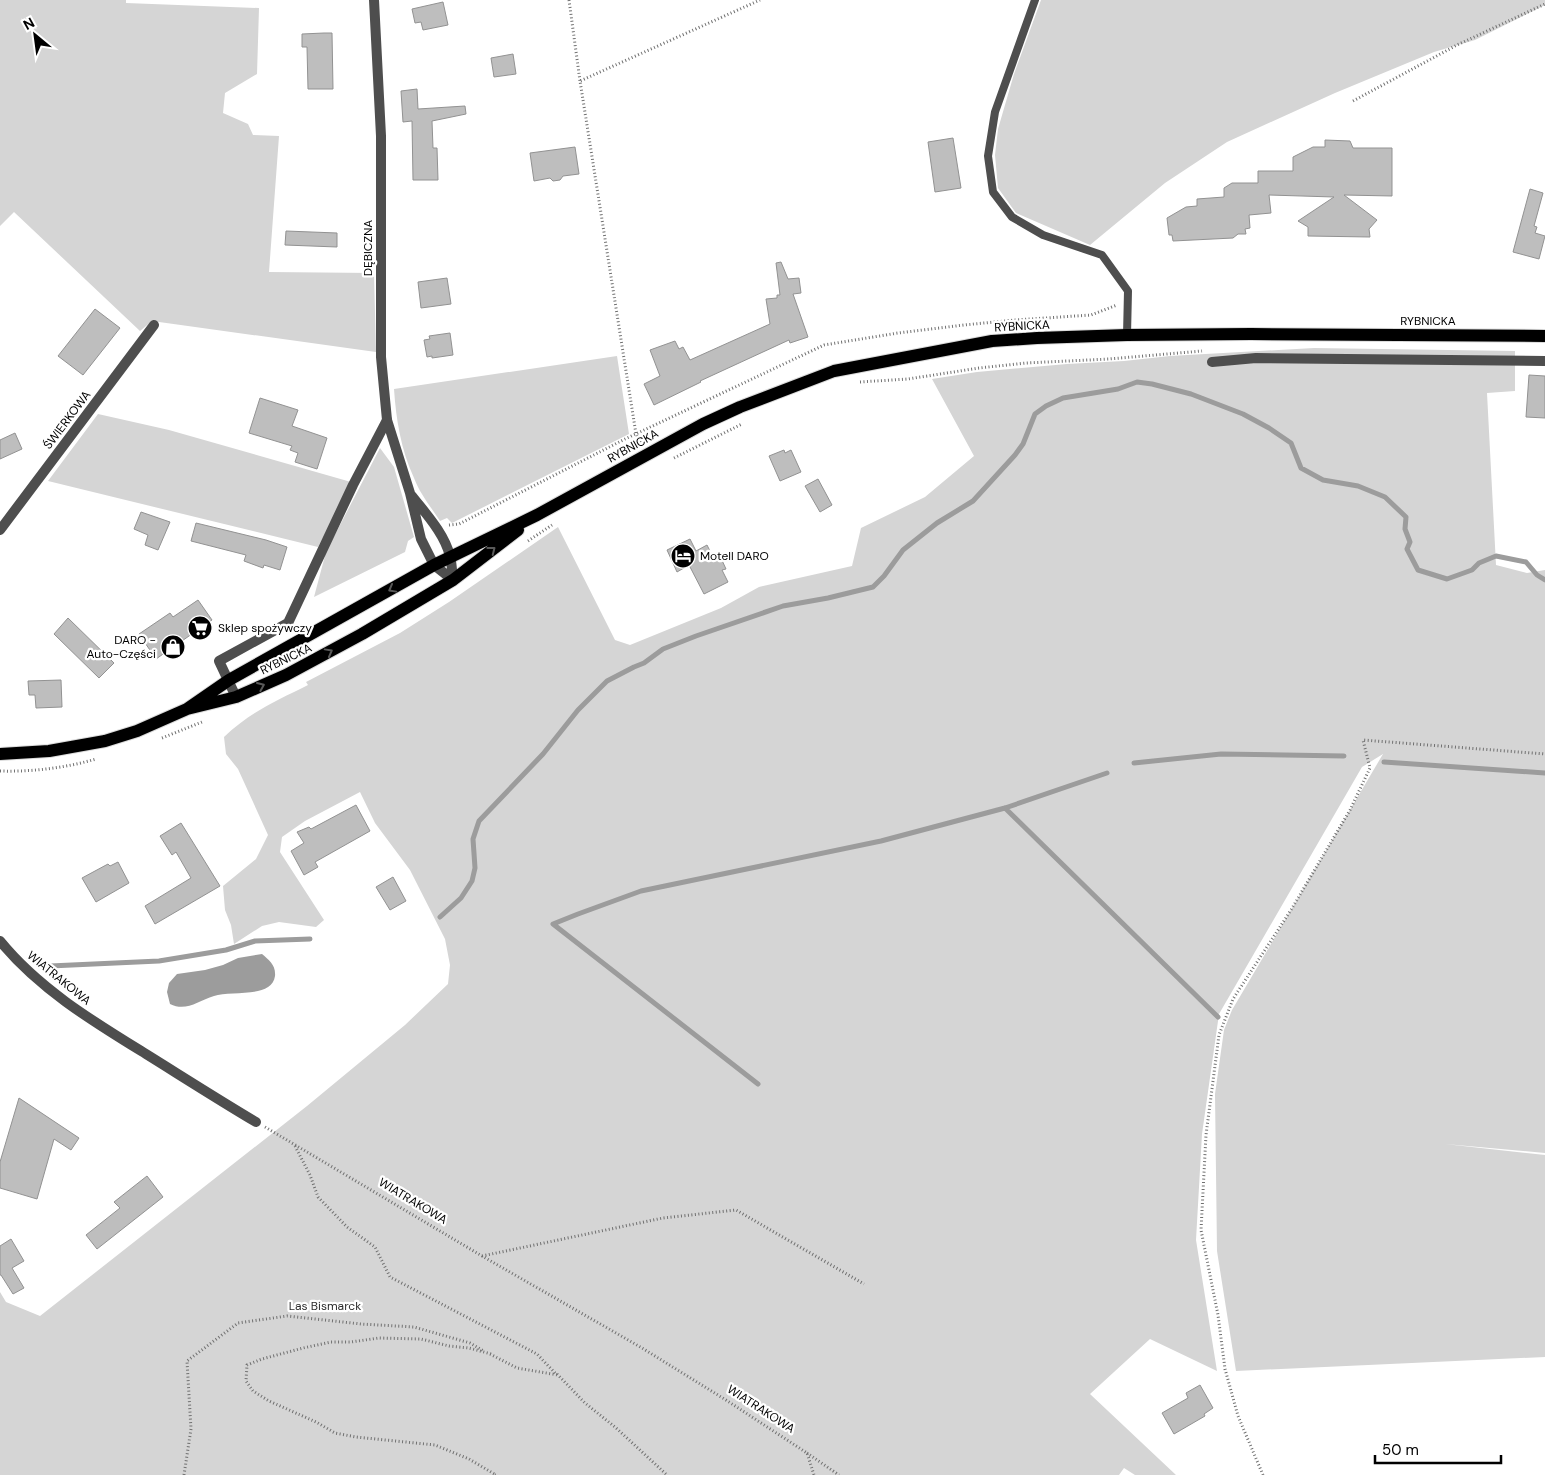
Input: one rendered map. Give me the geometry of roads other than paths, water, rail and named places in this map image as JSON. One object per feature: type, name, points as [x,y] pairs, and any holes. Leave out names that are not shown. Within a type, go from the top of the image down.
[{"type":"main road","name":"RYBNICKA","points":[[187,709],[229,680],[434,565],[537,515],[647,454],[740,407],[834,371],[992,341],[1127,335],[1545,336]]},
{"type":"main road","name":"RYBNICKA","points":[[0,754],[49,751],[106,741],[137,731],[187,709],[236,697],[286,675],[453,580],[537,515]]},
{"type":"street","name":"DĘBICZNA","points":[[374,0],[380,136],[381,357],[387,420],[410,493],[417,529],[434,565],[453,580]]},
{"type":"street","name":"ŚWIERKOWA","points":[[0,530],[154,325]]},
{"type":"street","points":[[1212,362],[1256,358],[1545,361]]},
{"type":"street","points":[[236,697],[219,661],[288,623],[353,485],[387,420]]},
{"type":"street","name":"DĘBICZNA","points":[[410,493],[433,522],[446,545],[450,557],[453,580]]},
{"type":"street","name":"WIATRAKOWA","points":[[0,941],[13,956],[59,997],[114,1035],[256,1122]]},
{"type":"lane","points":[[1036,0],[995,112],[988,156],[992,192],[1012,218],[1043,235],[1102,255],[1128,291],[1127,335]]},
{"type":"waterway","points":[[440,917],[461,898],[472,881],[475,868],[473,839],[479,821],[543,754],[578,710],[607,681],[644,663],[663,649],[696,636],[783,606],[873,587],[884,576],[903,550],[937,523],[973,501],[1023,444],[1035,414],[1063,398],[1118,389],[1137,382],[1191,394],[1243,414],[1269,428],[1291,443],[1301,468],[1323,480],[1358,486],[1385,497],[1406,517],[1405,529],[1410,542],[1407,549],[1418,570],[1447,579],[1472,570],[1479,563],[1496,556],[1526,562],[1537,575],[1545,580]]},
{"type":"waterway","points":[[1134,763],[1221,754],[1344,756]]},
{"type":"waterway","points":[[1384,762],[1545,773]]},
{"type":"waterway","points":[[758,1084],[553,924],[641,891],[881,841],[1005,808],[1107,773]]},
{"type":"waterway","points":[[1005,808],[1218,1017]]},
{"type":"waterway","points":[[50,966],[159,961],[226,950],[255,941],[310,939]]},
{"type":"place","name":"Motell DARO","points":[[683,556]]},
{"type":"place","name":"Sklep spożywczy","points":[[200,628]]},
{"type":"place","name":"DARO - Auto-Części","points":[[173,647]]},
{"type":"park label","name":"Las Bismarck","points":[[325,1306]]}]
